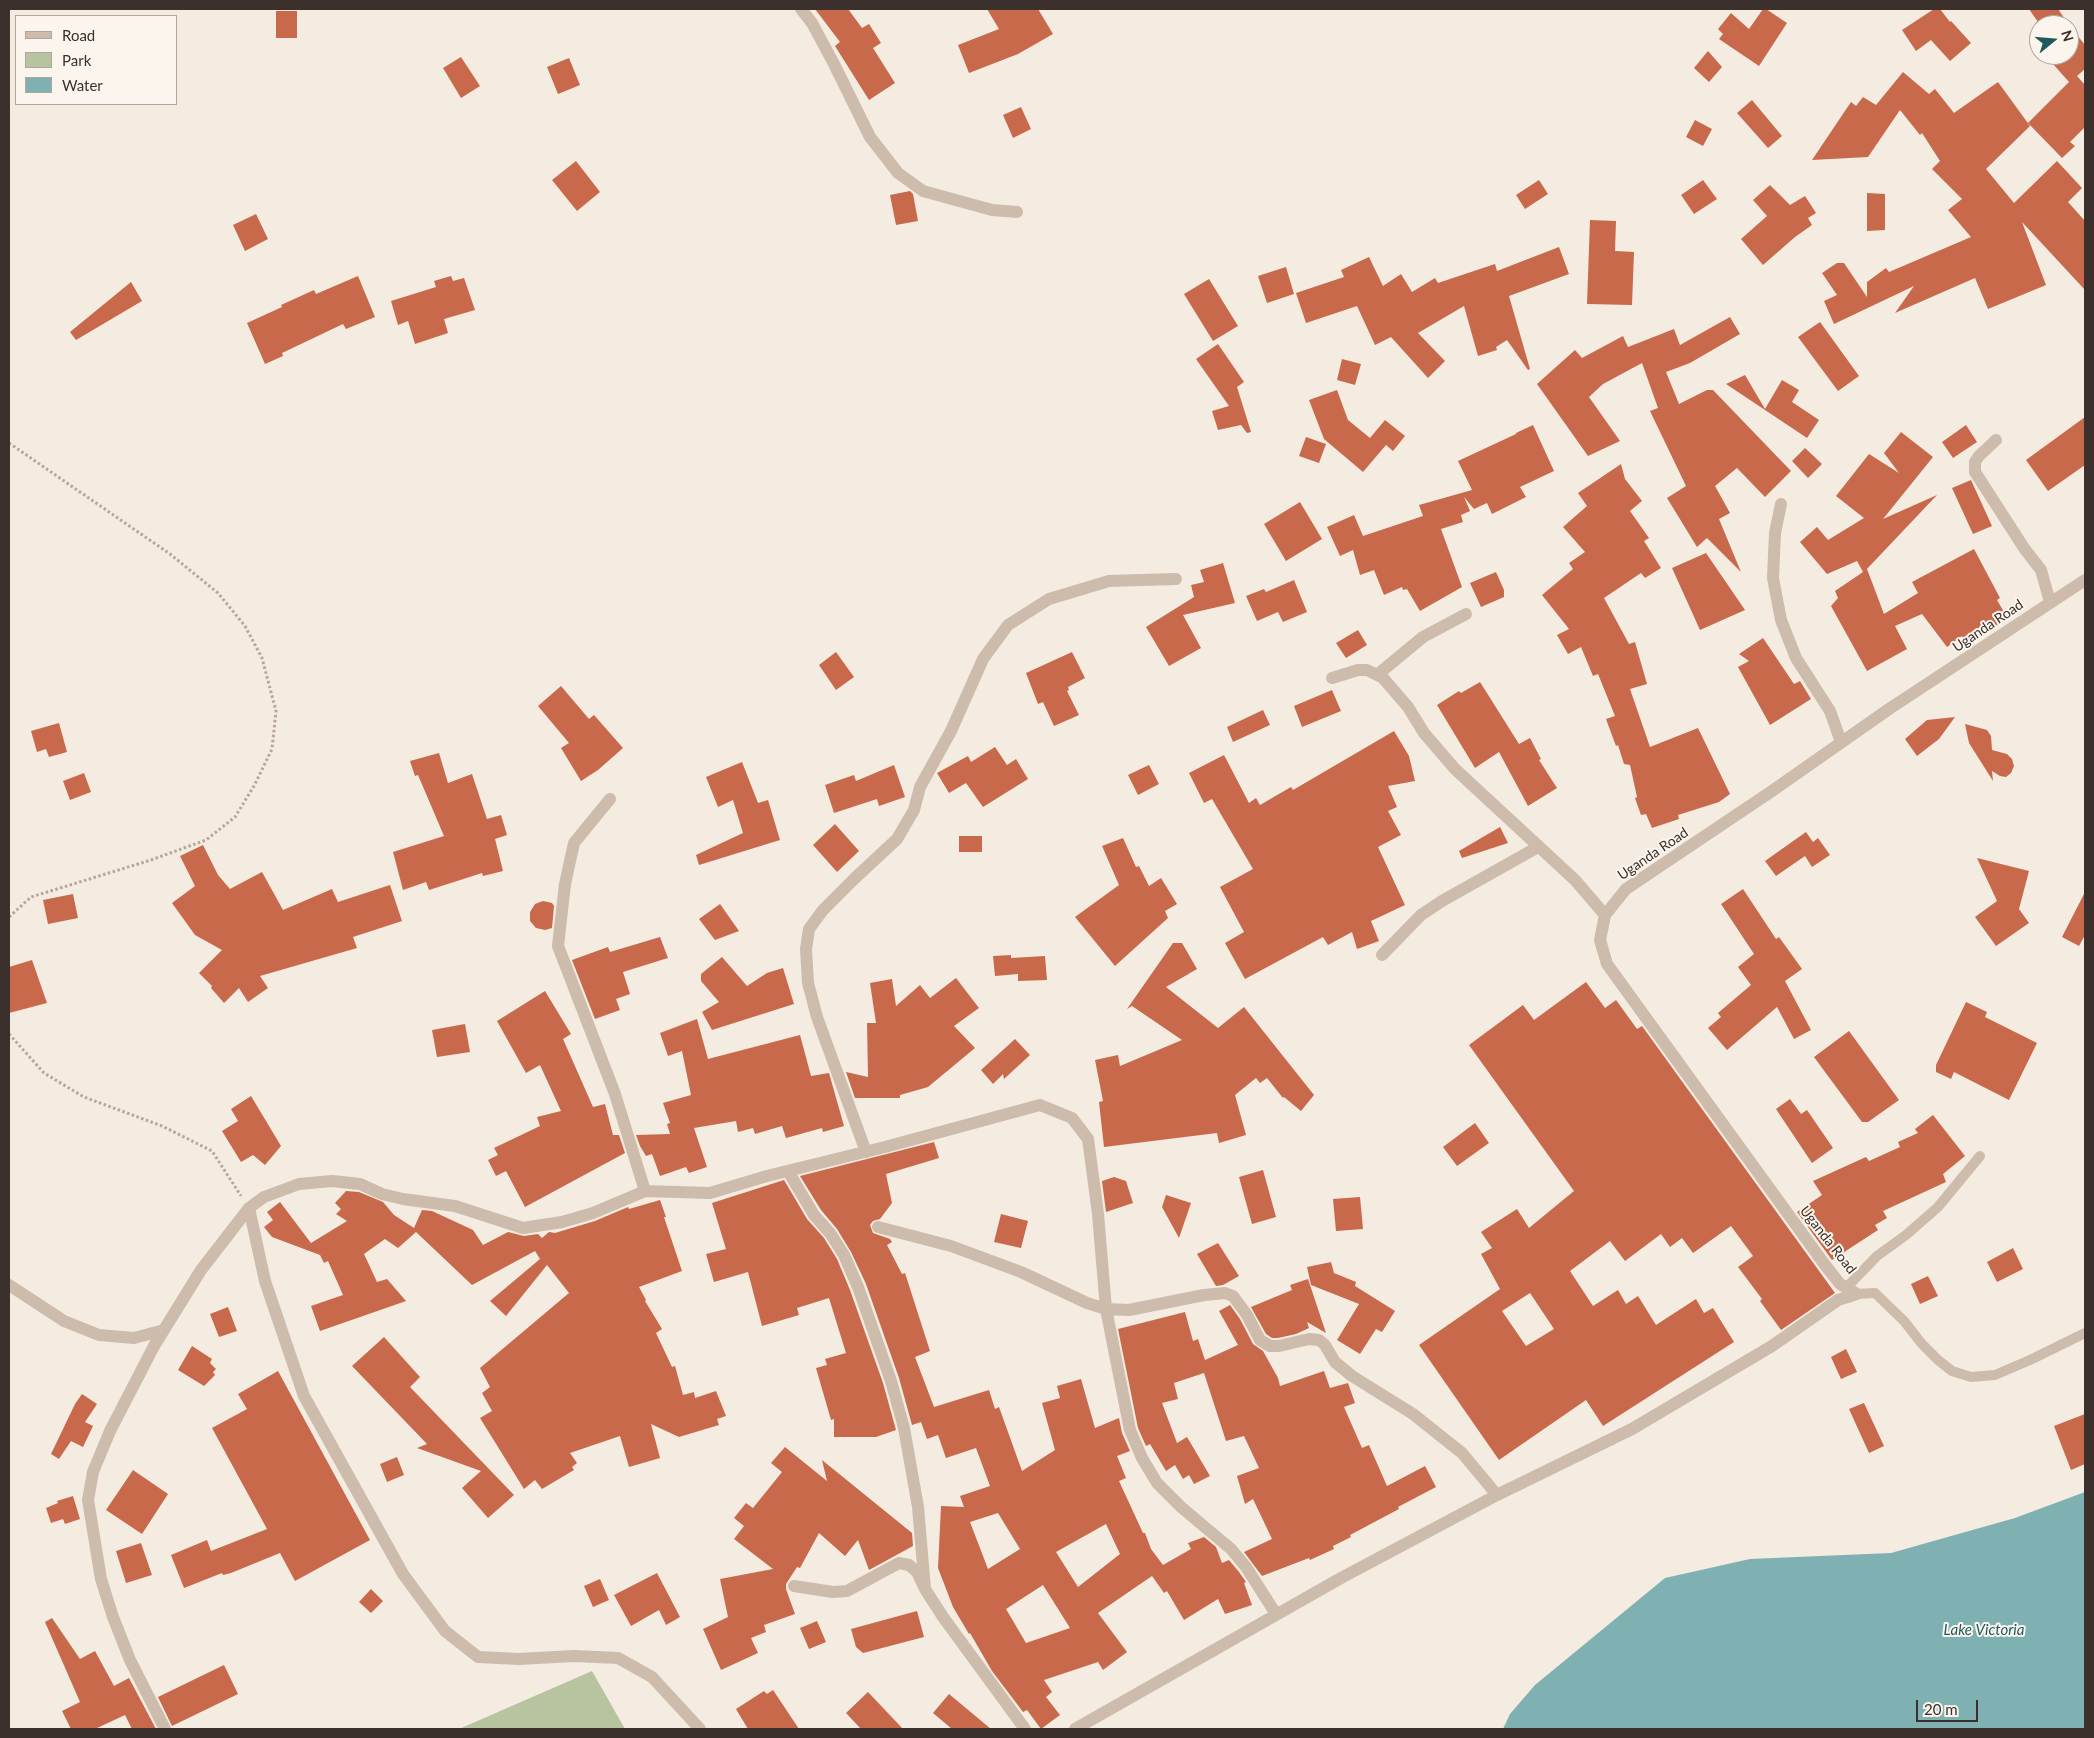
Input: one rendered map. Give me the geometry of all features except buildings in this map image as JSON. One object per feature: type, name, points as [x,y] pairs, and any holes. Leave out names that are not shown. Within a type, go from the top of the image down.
[{"type":"street","points":[[801,9],[812,23],[870,136],[898,173],[923,191],[992,210],[1017,212]]},
{"type":"street","points":[[1996,440],[1975,462],[1975,472],[2024,548],[2041,570],[2050,602]]},
{"type":"street","points":[[1781,504],[1775,533],[1773,578],[1779,612],[1796,658],[1830,711],[1841,742]]},
{"type":"street","points":[[866,1152],[817,1017],[808,983],[806,949],[809,929],[823,910],[898,839],[914,810],[920,787],[951,731],[983,659],[1008,625],[1049,599],[1109,581],[1176,579]]},
{"type":"street","name":"Uganda Road","points":[[1852,1291],[1840,1284],[1825,1265],[1607,964],[1600,940],[1604,915],[1626,889],[1772,791],[1841,742],[2085,580]]},
{"type":"street","points":[[1377,675],[1423,638],[1466,614]]},
{"type":"street","points":[[1332,678],[1358,670],[1367,670],[1383,678],[1408,707],[1424,733],[1455,769],[1575,880],[1604,915]]},
{"type":"street","points":[[610,799],[574,843],[565,884],[558,946],[615,1094],[646,1191]]},
{"type":"street","points":[[1382,955],[1421,916],[1435,906],[1538,847]]},
{"type":"street","points":[[165,1729],[130,1660],[113,1617],[101,1579],[88,1500],[93,1472],[110,1431],[164,1330],[201,1270],[249,1208],[264,1197],[299,1184],[332,1181],[360,1184],[382,1194],[403,1199],[455,1206],[523,1228],[562,1222],[646,1191],[710,1193],[788,1170],[866,1152],[1040,1105],[1072,1118],[1088,1139],[1098,1214],[1106,1309],[1130,1430],[1142,1458],[1157,1483],[1181,1507],[1231,1549],[1246,1567],[1276,1614]]},
{"type":"street","points":[[788,1170],[814,1215],[830,1233],[844,1254],[858,1287],[891,1381],[904,1428],[918,1507],[925,1589]]},
{"type":"street","points":[[249,1208],[266,1281],[304,1396],[403,1574],[445,1631],[478,1657],[518,1659],[574,1656],[618,1658],[652,1677],[700,1729]]},
{"type":"street","points":[[878,1227],[951,1246],[1021,1272],[1087,1303],[1106,1309],[1128,1310],[1204,1295],[1225,1293],[1233,1296],[1247,1315],[1260,1340],[1270,1346],[1279,1346],[1309,1339],[1319,1340],[1325,1345],[1335,1362],[1352,1376],[1413,1414],[1462,1453],[1497,1495]]},
{"type":"street","points":[[9,1284],[64,1321],[99,1335],[134,1338],[164,1330]]},
{"type":"street","points":[[1075,1729],[1276,1614],[1497,1495],[1632,1429],[1772,1346],[1852,1291]]},
{"type":"street","points":[[794,1586],[833,1592],[847,1591],[899,1563],[909,1565],[917,1572],[925,1589],[1025,1729]]},
{"type":"lane","points":[[1980,1156],[1938,1207],[1906,1235],[1877,1256],[1852,1291],[1876,1294],[1904,1321],[1922,1344],[1938,1360],[1952,1371],[1971,1377],[1995,1375],[2085,1333]]},
{"type":"path","points":[[9,443],[170,554],[218,593],[245,626],[262,658],[276,711],[272,749],[254,786],[235,817],[206,840],[150,860],[31,897],[9,917]]},
{"type":"path","points":[[9,1034],[44,1073],[84,1097],[162,1126],[212,1151],[249,1208]]},
{"type":"green space","points":[[592,1671],[625,1729],[459,1729]]},
{"type":"water","name":"Lake Victoria","points":[[2085,1492],[2085,1729],[1503,1729],[1510,1714],[1535,1685],[1665,1578],[1750,1559],[1891,1553],[2015,1518]]}]
